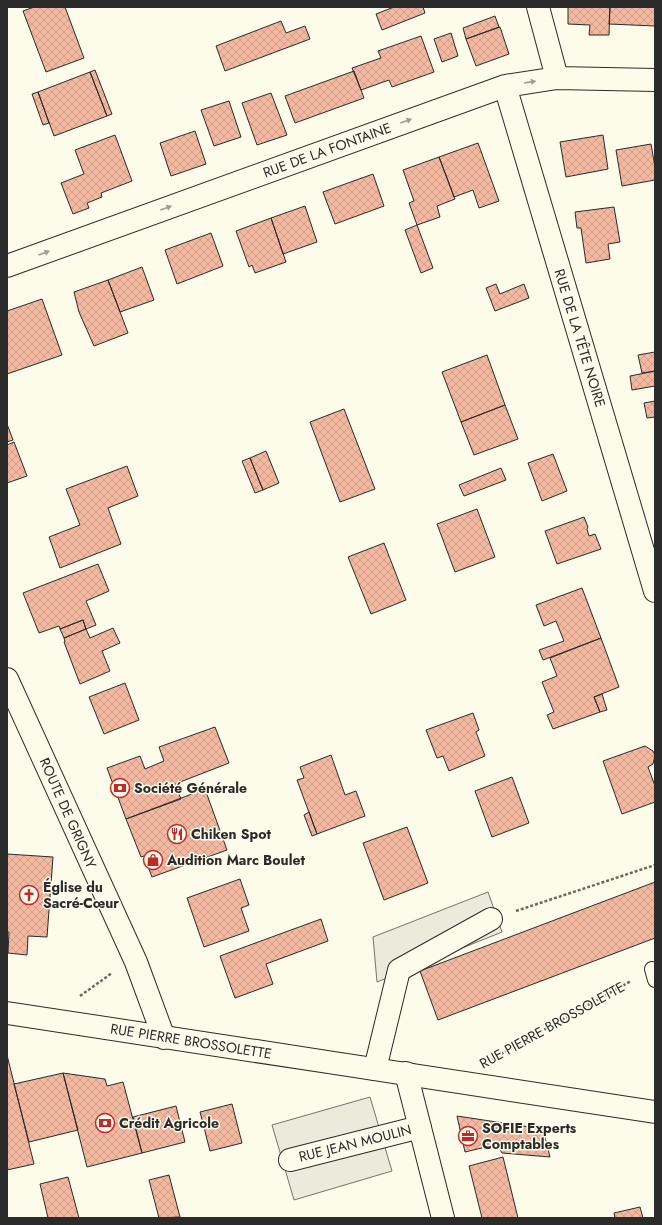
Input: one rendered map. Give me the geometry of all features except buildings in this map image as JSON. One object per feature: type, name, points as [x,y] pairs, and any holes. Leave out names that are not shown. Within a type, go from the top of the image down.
[{"type":"street","points":[[538,7],[557,78]]},
{"type":"street","name":"RUE DE LA FONTAINE","points":[[7,266],[505,86],[557,78],[655,80]]},
{"type":"street","name":"RUE DE LA TÊTE NOIRE","points":[[505,86],[655,591]]},
{"type":"street","name":"ROUTE DE GRIGNY","points":[[7,679],[136,962],[164,1038]]},
{"type":"street","points":[[375,1069],[399,970],[491,919]]},
{"type":"street","name":"RUE PIERRE BROSSOLETTE","points":[[7,1013],[655,1112]]},
{"type":"street","name":"RUE JEAN MOULIN","points":[[406,1073],[444,1218]]},
{"type":"street","name":"RUE JEAN MOULIN","points":[[290,1160],[420,1127]]},
{"type":"path","points":[[491,919],[655,865]]},
{"type":"path","name":"RUE PIERRE BROSSOLETTE","points":[[453,1080],[653,975]]},
{"type":"shaded area","points":[[488,892],[502,932],[377,982],[373,937]]},
{"type":"shaded area","points":[[370,1097],[392,1171],[294,1200],[272,1125]]},
{"type":"place","name":"Société Générale","points":[[120,788]]},
{"type":"place","name":"Chiken Spot","points":[[177,834]]},
{"type":"place","name":"Audition Marc Boulet","points":[[153,860]]},
{"type":"place","name":"Église du Sacré-Cœur","points":[[29,895]]},
{"type":"place","name":"Crédit Agricole","points":[[105,1123]]},
{"type":"place","name":"SOFIE Experts Comptables","points":[[468,1136]]}]
